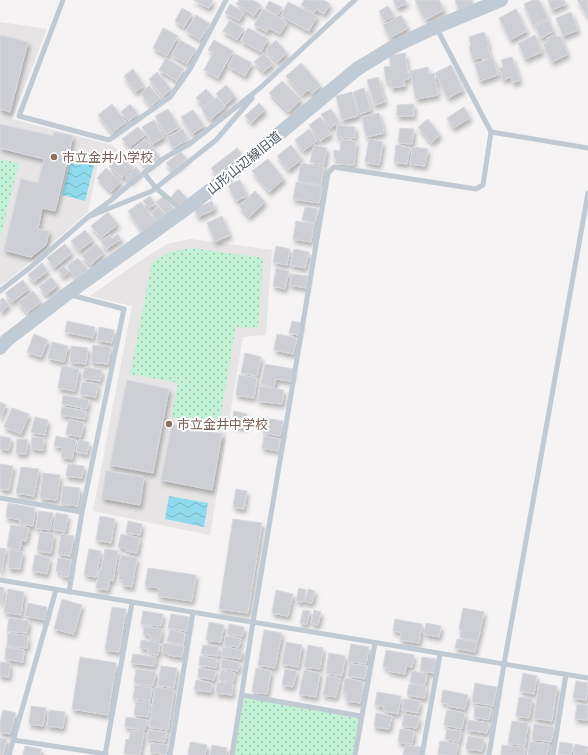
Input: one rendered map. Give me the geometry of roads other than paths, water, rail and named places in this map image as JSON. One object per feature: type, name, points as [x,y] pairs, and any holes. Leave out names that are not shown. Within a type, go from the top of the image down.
[{"type":"street","name":"山形山辺線旧道","points":[[0,348],[7,340],[67,294],[183,211],[232,173],[357,69],[393,47],[501,0]]},
{"type":"lane","points":[[62,0],[19,116],[109,140],[170,97],[190,70],[226,0]]},
{"type":"lane","points":[[0,291],[32,266],[88,217],[144,173],[166,157],[191,143],[260,88],[355,0]]},
{"type":"lane","points":[[232,755],[328,173],[334,168],[476,189],[483,185],[491,132],[436,27]]},
{"type":"lane","points":[[88,217],[156,188],[216,140],[260,88]]},
{"type":"lane","points":[[491,132],[588,148]]},
{"type":"lane","points":[[144,173],[156,188],[183,211]]},
{"type":"lane","points":[[489,755],[588,193]]},
{"type":"lane","points":[[67,294],[124,309],[82,512],[69,592]]},
{"type":"lane","points":[[0,498],[82,512]]},
{"type":"lane","points":[[0,580],[588,678]]},
{"type":"lane","points":[[9,755],[56,590]]},
{"type":"lane","points":[[13,740],[106,754],[132,603]]},
{"type":"lane","points":[[170,755],[193,612]]},
{"type":"lane","points":[[355,755],[375,643]]},
{"type":"lane","points":[[422,755],[440,654]]},
{"type":"lane","points":[[553,755],[566,674]]},
{"type":"lane","points":[[242,695],[362,716]]},
{"type":"water","points":[[71,159],[94,165],[85,201],[62,195]]},
{"type":"water","points":[[169,496],[208,503],[204,527],[165,519]]},
{"type":"place","name":"市立金井小学校","points":[[54,157]]},
{"type":"place","name":"市立金井中学校","points":[[169,424]]}]
